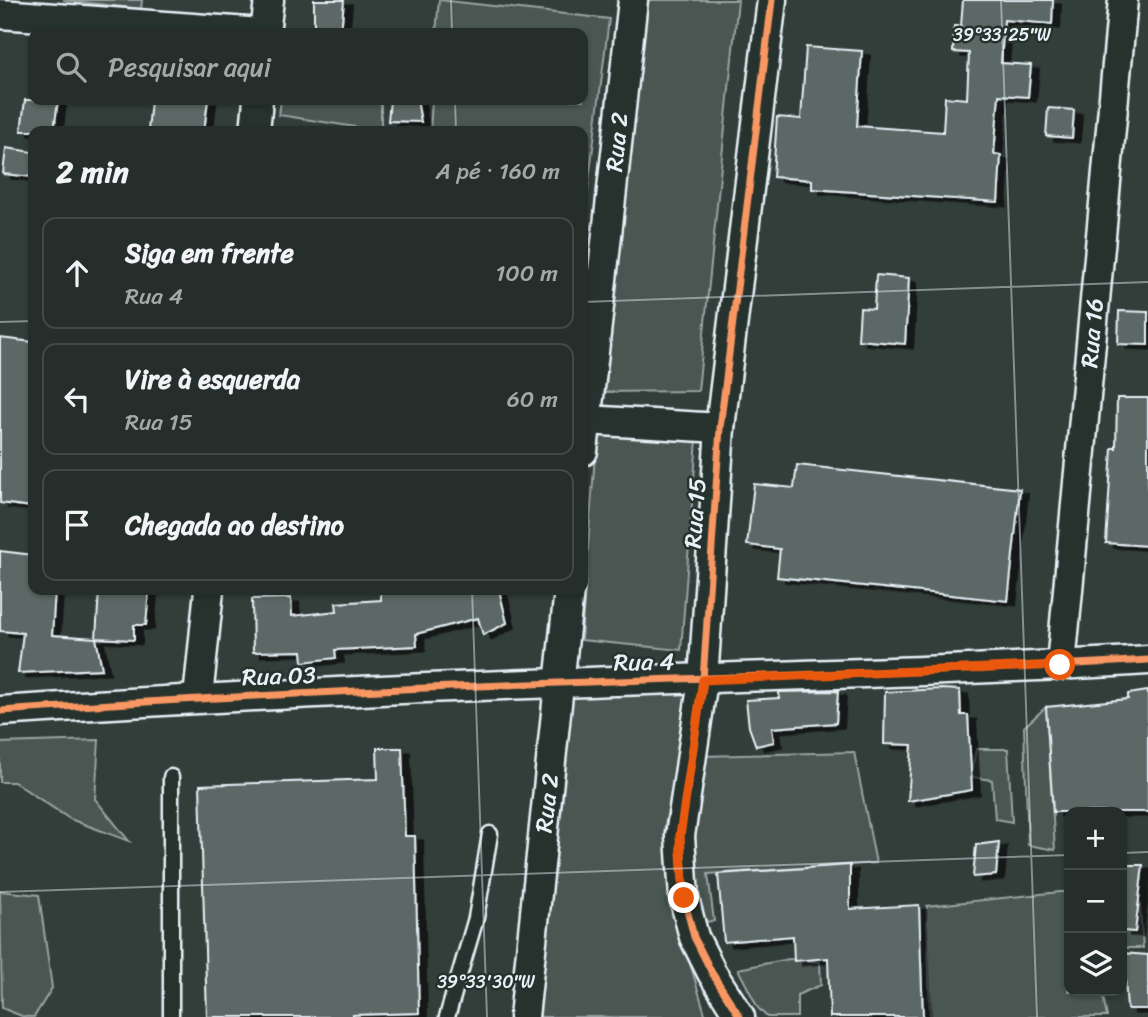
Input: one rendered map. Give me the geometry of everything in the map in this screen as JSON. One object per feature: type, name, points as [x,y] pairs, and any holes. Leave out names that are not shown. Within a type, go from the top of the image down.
[{"type":"street","points":[[264,28],[269,0]]},
{"type":"street","name":"Rua 2","points":[[588,402],[633,0]]},
{"type":"street","name":"Rua 15","points":[[740,1017],[694,936],[684,898],[680,836],[703,680],[720,428],[772,0]]},
{"type":"street","name":"Rua 16","points":[[1060,665],[1124,0]]},
{"type":"street","points":[[0,14],[194,28]]},
{"type":"street","points":[[255,126],[258,105]]},
{"type":"street","points":[[588,420],[720,428]]},
{"type":"street","points":[[198,698],[208,595]]},
{"type":"street","name":"Rua 2","points":[[524,1017],[569,595]]},
{"type":"street","name":"Rua 4","points":[[560,683],[703,680],[1148,660]]},
{"type":"street","name":"Rua 03","points":[[0,710],[198,698],[560,683]]},
{"type":"lane","points":[[171,1017],[172,777]]},
{"type":"lane","points":[[447,1017],[476,918],[490,834]]},
{"type":"shaded area","points":[[63,0],[142,0],[141,9]]},
{"type":"shaded area","points":[[439,0],[609,19],[588,188],[588,126],[430,126],[432,105],[588,105],[588,28],[436,28]]},
{"type":"shaded area","points":[[647,0],[738,0],[698,391],[599,392]]},
{"type":"shaded area","points":[[280,105],[381,105],[381,126],[349,126],[279,115]]},
{"type":"shaded area","points":[[597,429],[697,439],[681,650],[581,640],[584,595],[588,595],[588,548]]},
{"type":"shaded area","points":[[573,691],[691,692],[664,830],[677,920],[706,1017],[525,1017]]},
{"type":"shaded area","points":[[1046,707],[1055,850],[1028,845],[1024,727]]},
{"type":"shaded area","points":[[99,740],[95,799],[129,841],[70,819],[14,782],[0,782],[0,743]]},
{"type":"shaded area","points":[[976,749],[1008,749],[1012,822],[995,819],[992,780],[971,777]]},
{"type":"shaded area","points":[[854,752],[876,863],[708,874],[714,921],[701,922],[690,875],[701,756]]},
{"type":"shaded area","points":[[0,891],[39,895],[52,988],[34,1017],[24,1017],[2,1008]]},
{"type":"shaded area","points":[[1064,892],[1064,996],[1103,996],[1107,1017],[930,1017],[927,906]]},
{"type":"shaded area","points":[[1127,895],[1139,896],[1143,948],[1127,948]]},
{"type":"shaded area","points":[[789,959],[820,962],[821,985],[797,995],[797,1017],[767,1017],[758,1008],[738,969]]},
{"type":"building","points":[[314,0],[344,0],[341,28],[314,28]]},
{"type":"building","points":[[963,0],[1053,0],[1052,24],[1004,20],[1001,63],[1031,65],[1028,97],[999,95],[994,154],[1001,155],[998,202],[812,189],[812,180],[773,177],[777,117],[801,119],[806,47],[862,51],[857,126],[943,132],[945,97],[967,99],[969,53],[953,52],[954,26],[961,26]]},
{"type":"building","points":[[25,100],[28,100],[28,105],[57,105],[55,126],[28,126],[28,131],[21,131]]},
{"type":"building","points":[[151,105],[207,105],[205,126],[148,126]]},
{"type":"building","points":[[390,105],[418,105],[421,122],[388,121]]},
{"type":"building","points":[[1048,108],[1074,110],[1072,138],[1046,136]]},
{"type":"building","points":[[6,148],[28,151],[28,176],[3,174]]},
{"type":"building","points":[[876,275],[909,278],[905,344],[858,340],[860,308],[874,309]]},
{"type":"building","points":[[1119,311],[1148,312],[1148,345],[1118,344]]},
{"type":"building","points":[[0,338],[28,341],[28,506],[0,503]]},
{"type":"building","points":[[1117,398],[1148,398],[1148,546],[1106,543],[1112,448],[1116,448]]},
{"type":"building","points":[[797,465],[1020,489],[1008,601],[777,577],[780,549],[747,545],[754,484],[794,488]]},
{"type":"building","points":[[0,551],[28,554],[28,595],[55,595],[52,635],[96,638],[102,669],[18,673],[23,633],[0,631]]},
{"type":"building","points":[[99,595],[149,595],[146,625],[134,625],[134,640],[96,638]]},
{"type":"building","points":[[381,595],[500,595],[507,623],[483,635],[478,618],[416,634],[417,646],[335,650],[336,658],[303,662],[302,651],[253,652],[252,599],[291,598],[292,616],[337,611],[336,603],[381,600]]},
{"type":"building","points":[[960,690],[961,715],[968,715],[972,790],[908,801],[912,745],[884,744],[885,692]]},
{"type":"building","points":[[838,691],[836,723],[772,728],[774,742],[756,746],[749,727],[746,700],[779,698],[779,692]]},
{"type":"building","points":[[1148,691],[1148,812],[1127,812],[1127,807],[1064,807],[1064,812],[1053,812],[1046,707],[1128,699],[1128,694]]},
{"type":"building","points":[[377,748],[402,748],[405,836],[415,836],[419,1013],[353,1017],[207,1017],[200,785],[378,779]]},
{"type":"building","points":[[999,842],[996,875],[973,877],[976,845]]},
{"type":"building","points":[[850,865],[850,909],[919,905],[923,1017],[830,1017],[828,958],[794,961],[793,936],[724,942],[718,874]]},
{"type":"building","points":[[1127,865],[1143,865],[1135,932],[1127,931]]},
{"type":"building","points":[[1127,953],[1148,955],[1148,1009],[1127,1009]]},
{"type":"cycle path","points":[[740,1017],[712,973],[694,937],[684,898],[680,836],[703,680],[720,428],[772,0]]},
{"type":"cycle path","points":[[0,711],[419,688],[927,671],[1148,660]]},
{"type":"route","points":[[684,898],[680,836],[703,680],[1060,665]]}]
